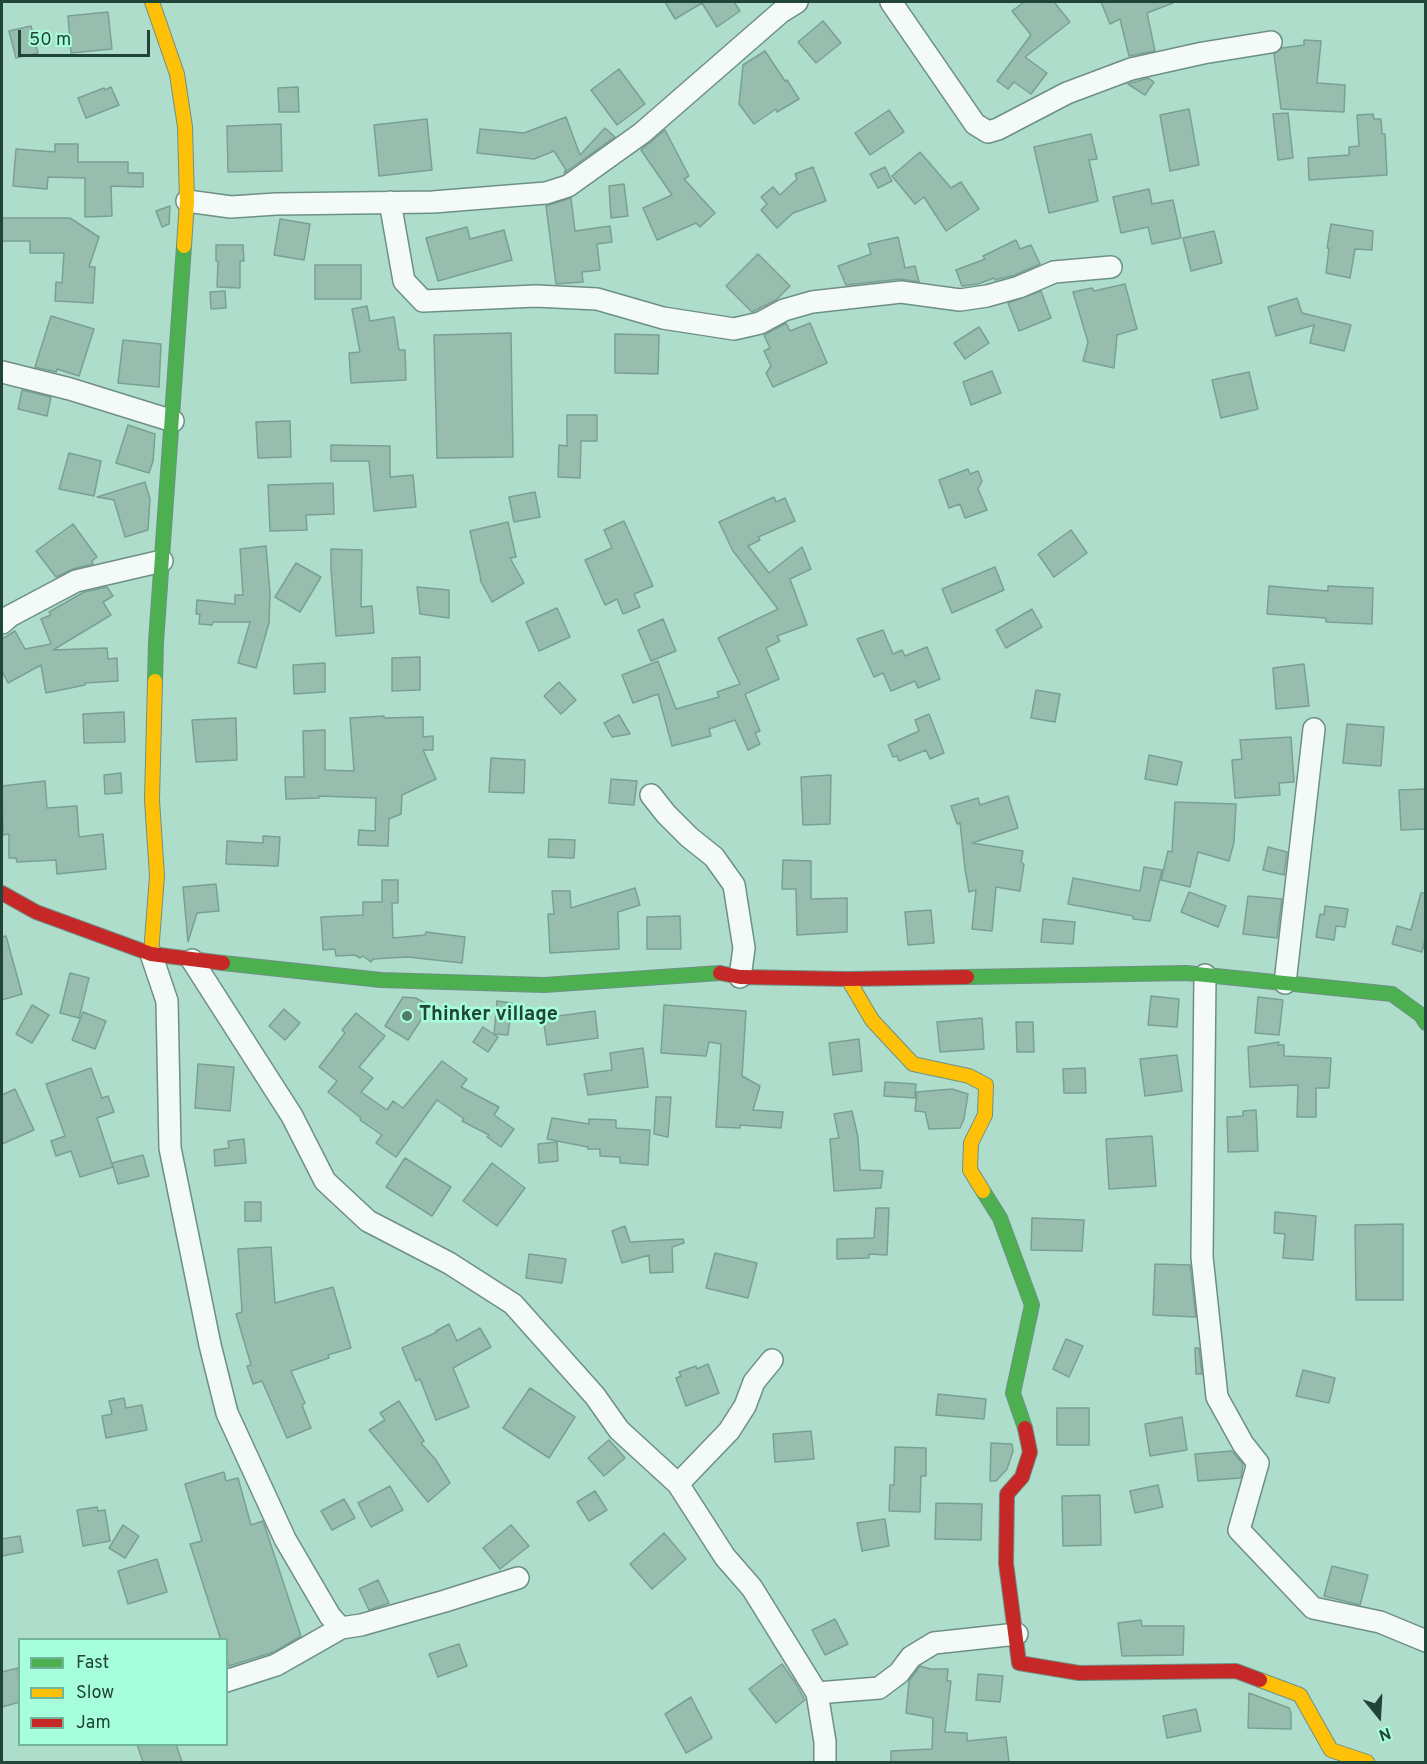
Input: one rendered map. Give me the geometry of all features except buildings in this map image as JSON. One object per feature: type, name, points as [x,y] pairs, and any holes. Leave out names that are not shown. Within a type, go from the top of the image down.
[{"type":"street","points":[[152,2],[177,74],[185,127],[187,201],[156,642],[152,800],[157,876],[151,954],[168,1001],[170,1148],[210,1345],[227,1413],[285,1539],[330,1616],[341,1628]]},
{"type":"street","points":[[187,201],[231,207],[506,198],[546,193],[568,186],[642,133],[781,12],[797,2]]},
{"type":"street","points":[[891,2],[975,124],[988,132],[1068,93],[1131,69],[1203,53],[1271,42]]},
{"type":"street","points":[[390,202],[404,281],[423,301],[536,296],[597,300],[663,318],[734,329],[760,323],[784,310],[812,302],[901,292],[960,300],[987,296],[1019,287],[1054,272],[1111,267]]},
{"type":"street","points":[[2,372],[70,389],[173,421]]},
{"type":"street","points":[[2,623],[10,616],[76,581],[162,561]]},
{"type":"street","points":[[1285,983],[1314,729]]},
{"type":"street","points":[[651,795],[666,814],[714,857],[734,885],[744,948],[740,977]]},
{"type":"street","points":[[2,893],[36,912],[151,954],[381,980],[544,985],[717,972],[740,977],[848,979],[1186,973],[1392,994],[1421,1015],[1425,1023]]},
{"type":"street","points":[[192,960],[292,1116],[325,1181],[368,1221],[449,1263],[513,1304],[595,1395],[619,1430],[678,1484],[725,1557],[752,1588],[817,1693],[825,1742],[825,1762]]},
{"type":"street","points":[[1205,975],[1202,1257],[1217,1397],[1244,1444],[1258,1462],[1239,1530],[1313,1608],[1380,1622],[1425,1641]]},
{"type":"street","points":[[848,979],[872,1020],[913,1064],[969,1076],[986,1085],[985,1115],[970,1143],[969,1170],[1000,1218],[1032,1305],[1013,1393],[1024,1421],[1030,1452],[1022,1477],[1007,1494],[1006,1563],[1019,1663],[1079,1673],[1236,1671],[1300,1695],[1331,1750],[1367,1762]]},
{"type":"street","points":[[678,1484],[729,1431],[744,1406],[754,1382],[772,1360]]},
{"type":"street","points":[[228,1680],[276,1665],[341,1628],[361,1625],[518,1578]]},
{"type":"street","points":[[817,1693],[879,1688],[899,1673],[911,1657],[934,1643],[1017,1634]]},
{"type":"traffic: fast","points":[[155,681],[184,246]]},
{"type":"traffic: fast","points":[[223,963],[381,980],[544,985],[720,973]]},
{"type":"traffic: fast","points":[[967,977],[1186,973],[1392,994],[1421,1015],[1426,1023]]},
{"type":"traffic: fast","points":[[983,1191],[1000,1218],[1032,1305],[1013,1393],[1025,1428]]},
{"type":"traffic: slow","points":[[152,2],[177,74],[185,127],[187,201],[184,246]]},
{"type":"traffic: slow","points":[[151,954],[157,876],[152,800],[155,681]]},
{"type":"traffic: slow","points":[[848,979],[872,1020],[913,1064],[969,1076],[986,1085],[985,1115],[971,1143],[970,1170],[983,1191]]},
{"type":"traffic: slow","points":[[1260,1680],[1300,1695],[1331,1750],[1367,1762]]},
{"type":"traffic: jam","points":[[2,893],[36,912],[151,954],[223,963]]},
{"type":"traffic: jam","points":[[720,973],[740,977],[848,979],[967,977]]},
{"type":"traffic: jam","points":[[1025,1428],[1030,1452],[1022,1477],[1007,1494],[1006,1563],[1019,1663],[1079,1673],[1236,1671],[1260,1680]]},
{"type":"place","name":"Thinker village","points":[[407,1016]]}]
